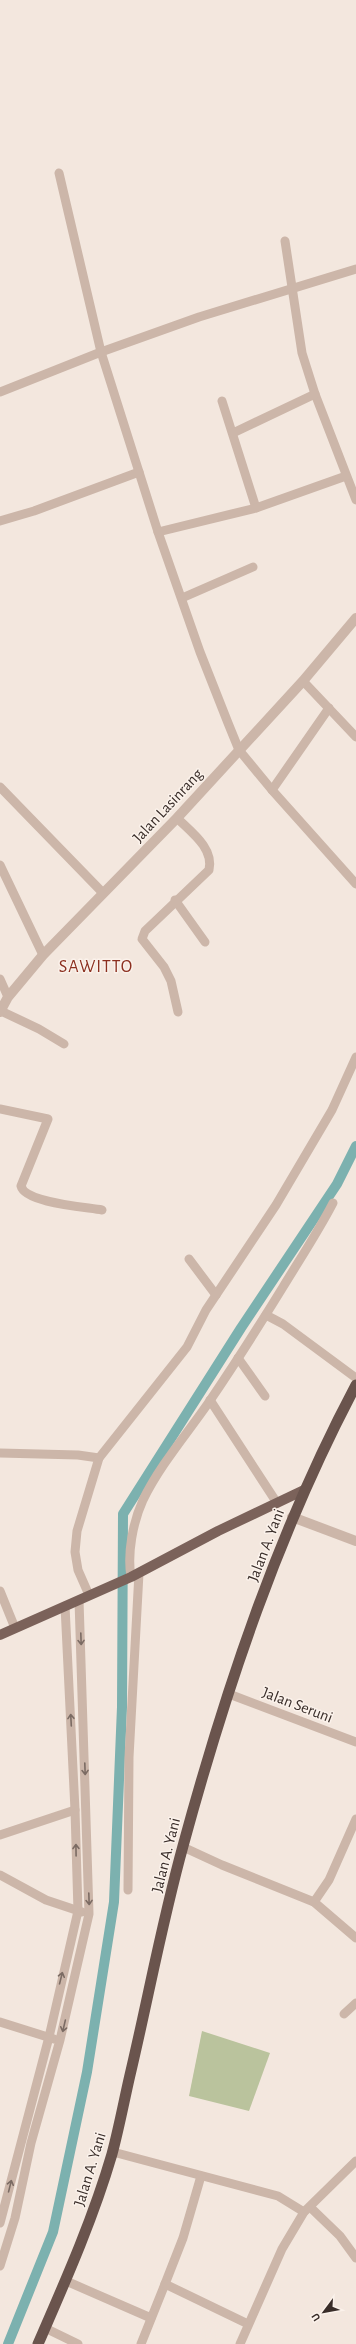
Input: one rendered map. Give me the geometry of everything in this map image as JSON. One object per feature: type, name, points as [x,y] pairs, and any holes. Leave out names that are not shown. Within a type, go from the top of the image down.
[{"type":"highway","name":"Jalan A. Yani","points":[[38,2344],[66,2281],[96,2202],[112,2152],[183,1846],[251,1625],[292,1517],[331,1431],[356,1385]]},
{"type":"main road","points":[[0,1635],[133,1576],[304,1490]]},
{"type":"street","points":[[59,173],[101,352],[158,532],[200,652],[239,750],[272,790],[356,884]]},
{"type":"street","points":[[285,241],[290,261],[292,290],[302,353],[315,394],[356,500]]},
{"type":"street","points":[[0,392],[101,352],[199,317],[292,290],[356,269]]},
{"type":"street","points":[[233,433],[315,394]]},
{"type":"street","points":[[222,401],[256,508]]},
{"type":"street","points":[[0,521],[139,472]]},
{"type":"street","points":[[158,532],[256,508],[346,476]]},
{"type":"street","points":[[182,598],[253,567]]},
{"type":"street","name":"Jalan Lasinrang","points":[[0,1011],[8,997],[43,955],[177,818],[303,681],[356,618]]},
{"type":"street","points":[[303,681],[356,737]]},
{"type":"street","points":[[272,790],[329,708]]},
{"type":"street","points":[[0,787],[103,893]]},
{"type":"street","points":[[177,818],[205,847],[210,861],[208,870],[175,900],[145,931],[142,939],[164,967],[171,981],[178,1012]]},
{"type":"street","points":[[0,865],[43,955]]},
{"type":"street","points":[[175,900],[205,942]]},
{"type":"street","points":[[0,979],[8,997]]},
{"type":"street","points":[[0,1011],[39,1029],[64,1044]]},
{"type":"street","points":[[94,1593],[78,1570],[77,1531],[99,1458],[187,1347],[216,1295],[276,1205],[332,1110],[356,1057]]},
{"type":"street","points":[[0,1109],[48,1119],[21,1186],[23,1191],[28,1195],[44,1200],[102,1210]]},
{"type":"street","points":[[128,1890],[133,1576],[130,1565],[132,1538],[143,1501],[161,1470],[210,1400],[266,1315],[319,1230],[333,1203]]},
{"type":"street","points":[[189,1259],[216,1295]]},
{"type":"street","points":[[266,1315],[283,1324],[356,1378]]},
{"type":"street","points":[[238,1358],[266,1396]]},
{"type":"street","points":[[210,1400],[277,1503]]},
{"type":"street","points":[[0,1453],[71,1455],[99,1458]]},
{"type":"street","points":[[292,1517],[356,1541]]},
{"type":"street","points":[[0,1591],[15,1628]]},
{"type":"street","points":[[0,2263],[15,2218],[31,2143],[60,2040],[89,1914],[79,1600]]},
{"type":"street","points":[[0,2223],[49,2037],[78,1911],[75,1810],[65,1606]]},
{"type":"street","name":"Jalan Seruni","points":[[229,1694],[356,1742]]},
{"type":"street","points":[[0,1835],[75,1810]]},
{"type":"street","points":[[314,1902],[329,1880],[356,1819]]},
{"type":"street","points":[[183,1846],[222,1865],[314,1902],[356,1938]]},
{"type":"street","points":[[0,1875],[46,1900],[89,1914]]},
{"type":"street","points":[[344,2014],[356,2003]]},
{"type":"street","points":[[0,2022],[60,2040]]},
{"type":"street","points":[[31,2103],[42,2106]]},
{"type":"street","points":[[112,2152],[278,2196],[307,2209],[340,2236],[356,2258]]},
{"type":"street","points":[[240,2344],[282,2249],[307,2209],[356,2160]]},
{"type":"street","points":[[141,2344],[183,2238],[201,2176]]},
{"type":"street","points":[[66,2281],[151,2318]]},
{"type":"street","points":[[165,2284],[248,2324]]},
{"type":"street","points":[[45,2328],[78,2344]]},
{"type":"green space","points":[[202,2031],[270,2053],[249,2111],[189,2096]]},
{"type":"waterway","points":[[8,2344],[53,2232],[87,2072],[114,1902],[122,1707],[123,1514],[241,1328],[337,1184],[356,1146]]},
{"type":"district","name":"SAWITTO","points":[[96,966]]}]
